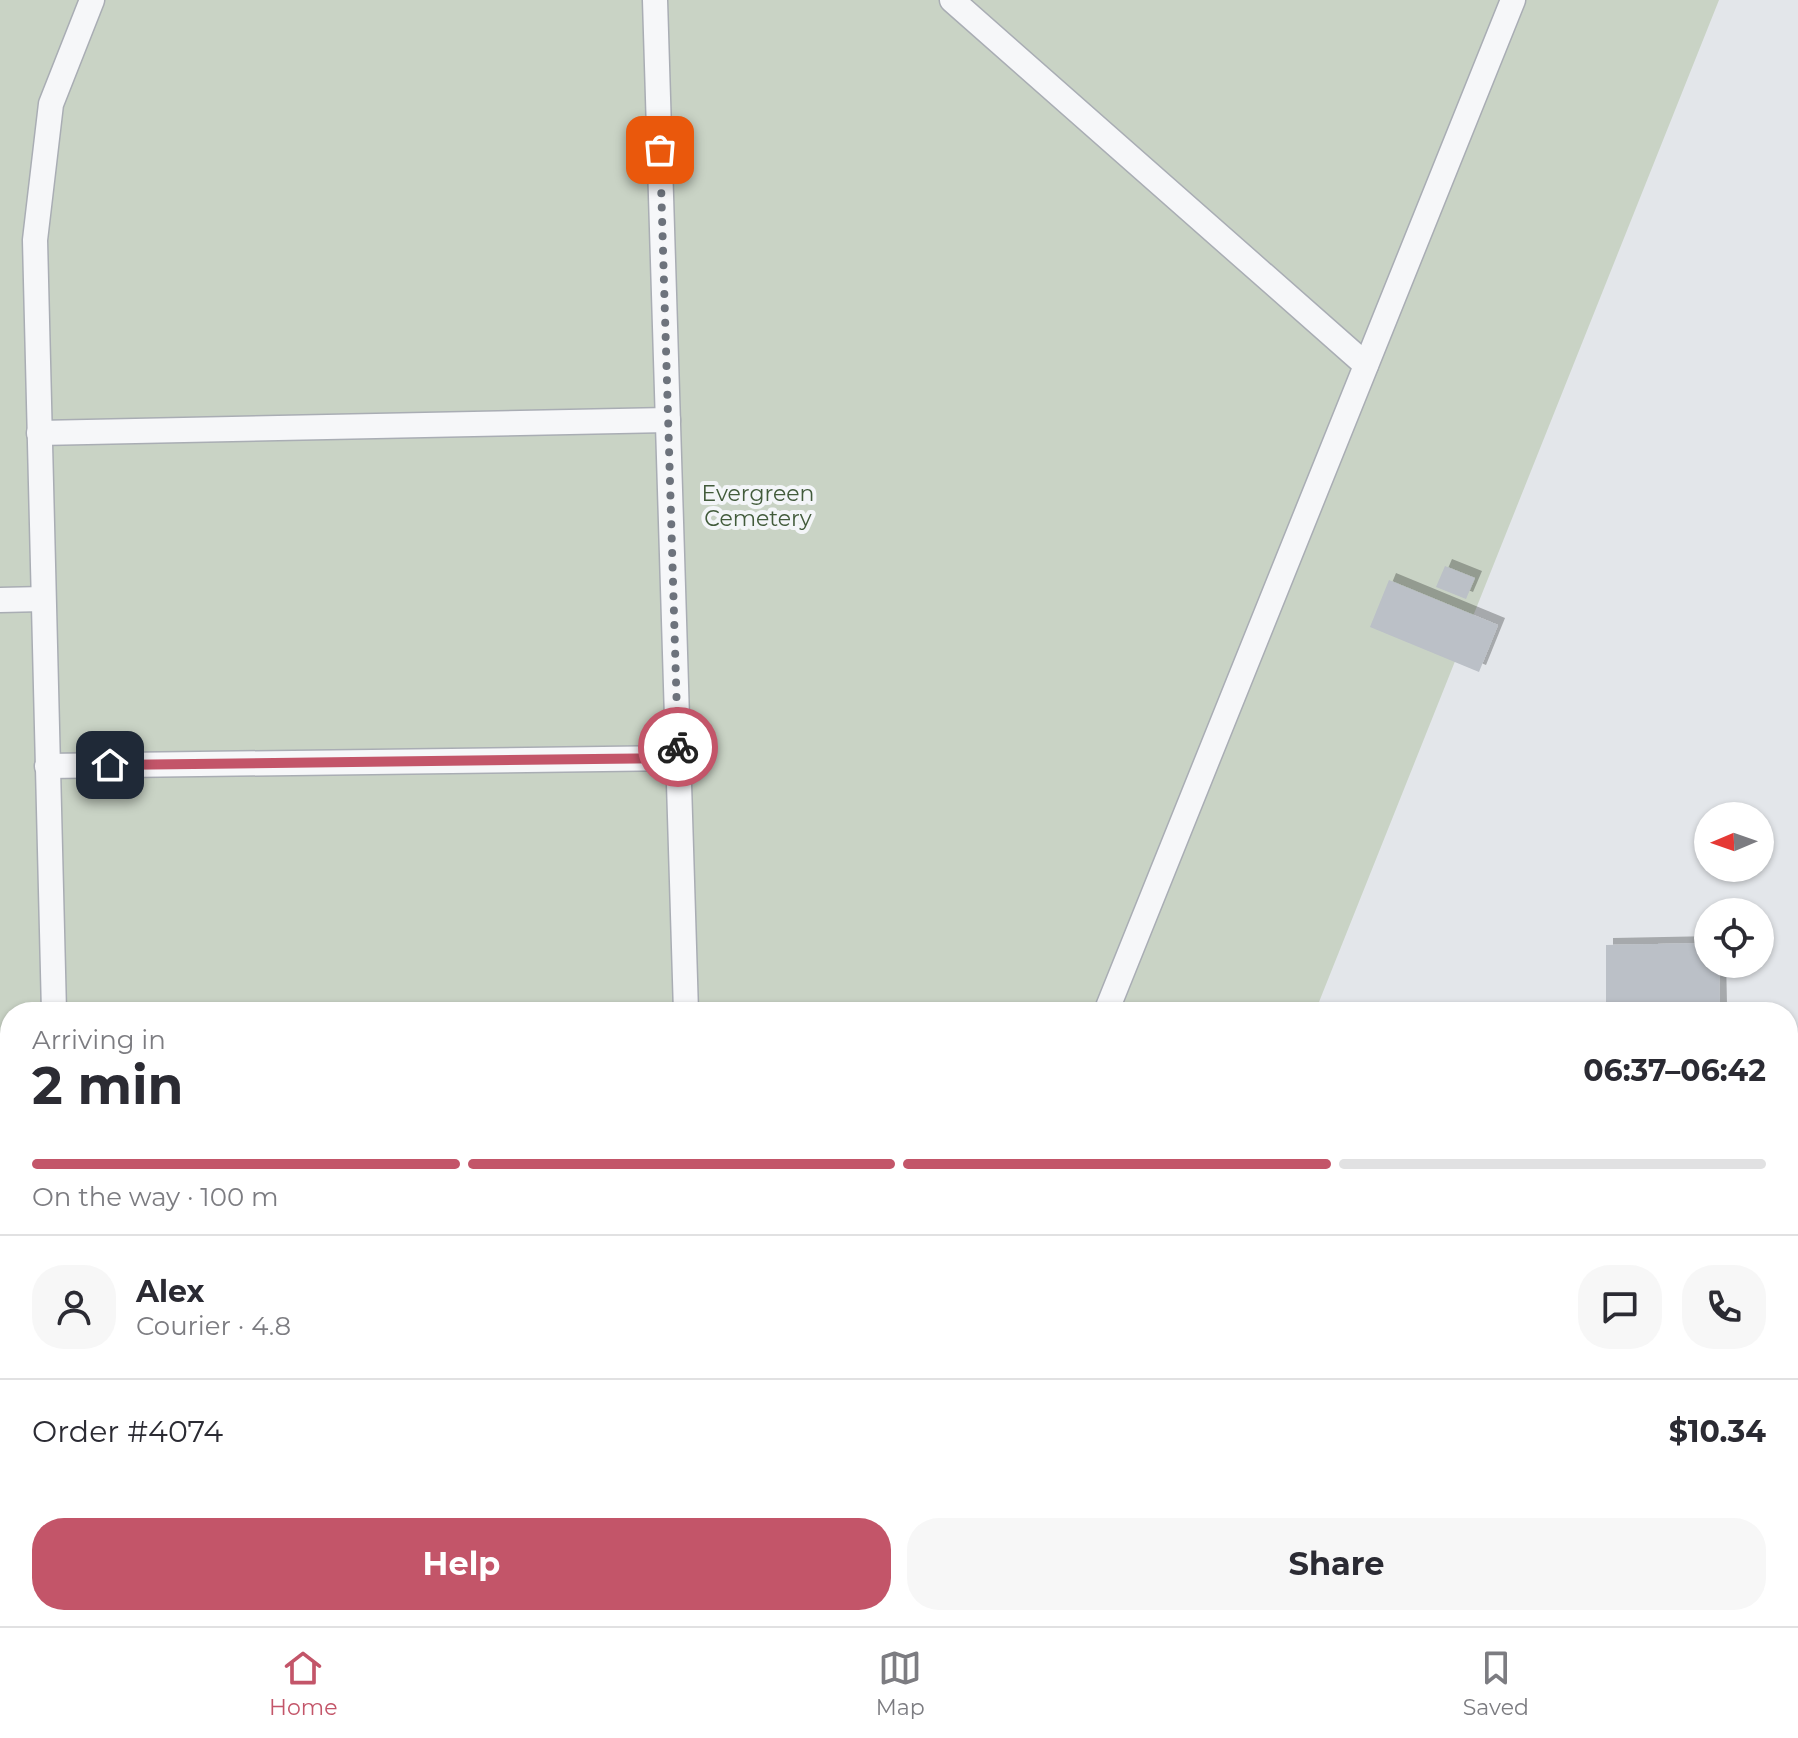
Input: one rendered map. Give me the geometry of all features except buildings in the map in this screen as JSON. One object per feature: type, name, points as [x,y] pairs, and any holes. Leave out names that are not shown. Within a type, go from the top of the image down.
[{"type":"lane","points":[[54,1002],[35,240],[51,104],[92,0]]},
{"type":"lane","points":[[655,0],[686,1002]]},
{"type":"lane","points":[[952,0],[1366,365]]},
{"type":"lane","points":[[1110,1002],[1513,0]]},
{"type":"lane","points":[[39,433],[668,420]]},
{"type":"lane","points":[[0,600],[43,599]]},
{"type":"lane","points":[[47,766],[679,758]]},
{"type":"green space","name":"Evergreen Cemetery","points":[[0,0],[1719,0],[1319,1002],[0,1002]]},
{"type":"way so far","points":[[660,150],[678,747]]},
{"type":"route","points":[[110,765],[679,758],[678,747]]}]
